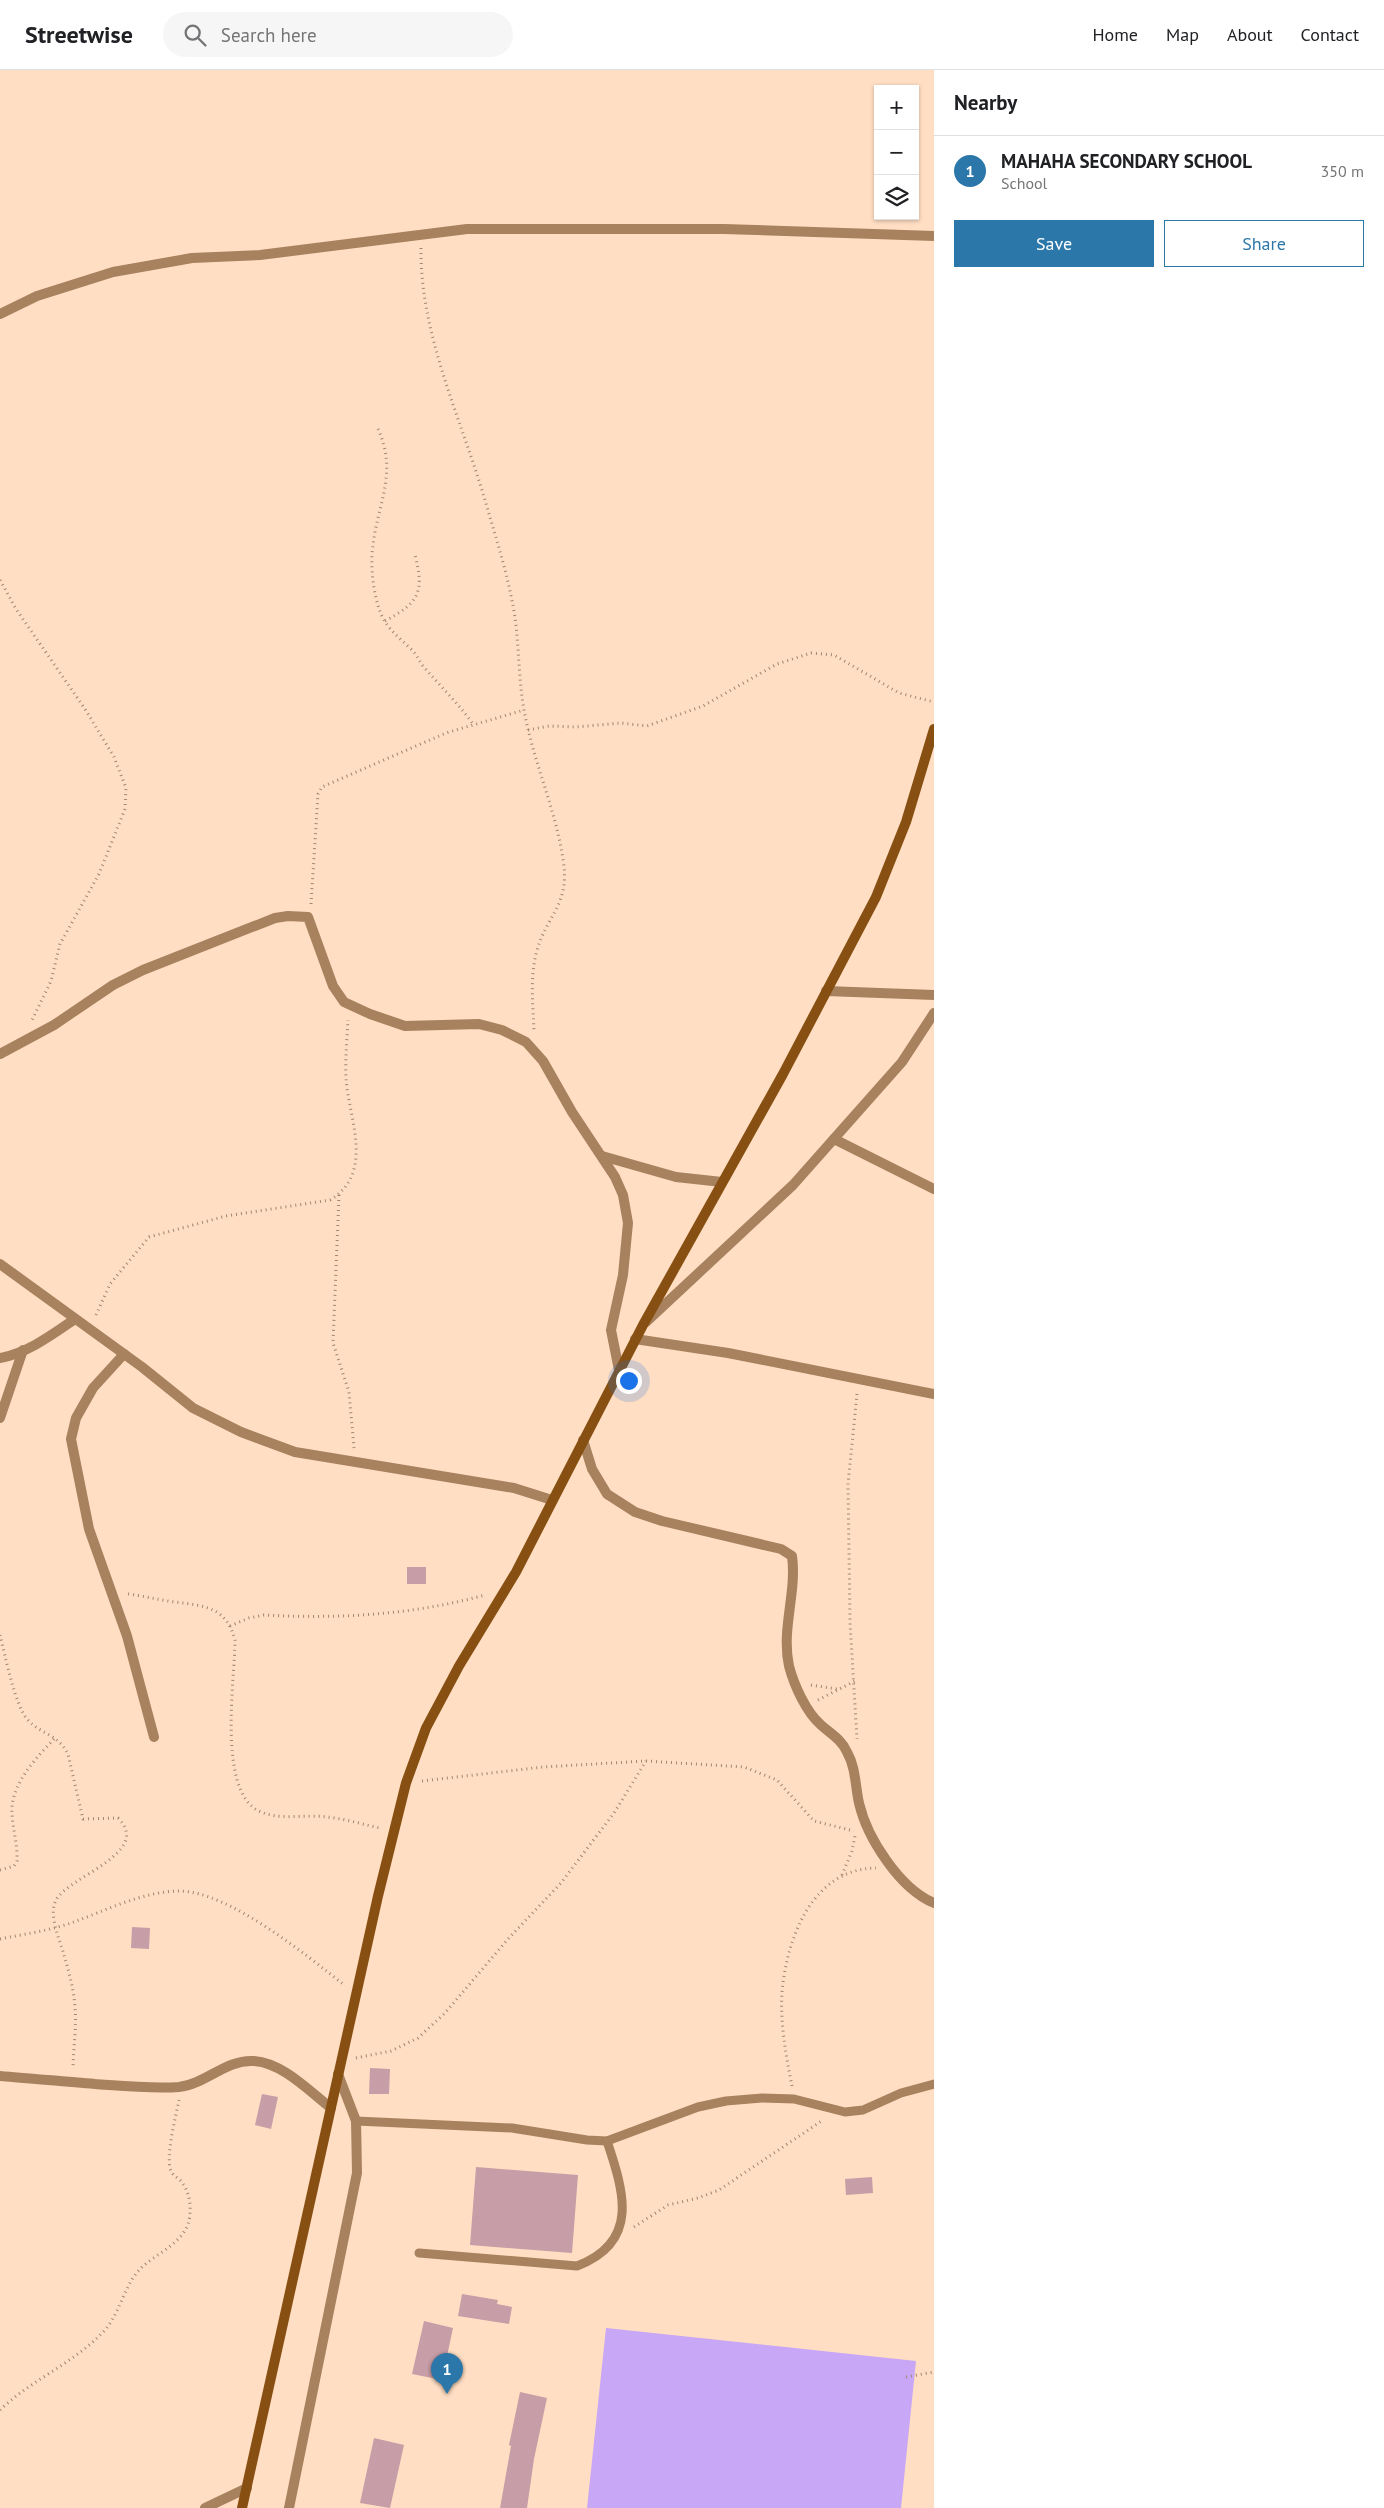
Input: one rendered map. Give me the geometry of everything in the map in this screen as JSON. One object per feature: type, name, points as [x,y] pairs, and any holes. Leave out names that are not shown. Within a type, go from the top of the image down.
[{"type":"main road","points":[[242,2508],[355,1993],[406,1783],[426,1728],[459,1666],[504,1590],[642,1325],[722,1182],[876,897],[906,822],[934,729]]},
{"type":"street","points":[[0,314],[37,296],[113,272],[192,258],[260,255],[468,229],[618,227],[934,236]]},
{"type":"street","points":[[0,1054],[54,1026],[113,985],[142,970],[275,918],[288,916],[308,917],[333,986],[344,1002],[405,1026],[479,1024],[502,1030],[526,1042],[543,1061],[572,1112],[616,1177],[624,1195],[628,1223],[622,1274],[611,1330],[619,1370]]},
{"type":"street","points":[[826,991],[934,995]]},
{"type":"street","points":[[642,1325],[793,1185],[902,1062],[934,1013]]},
{"type":"street","points":[[834,1140],[934,1189]]},
{"type":"street","points":[[602,1156],[676,1177],[722,1182]]},
{"type":"street","points":[[0,1264],[124,1354],[193,1408],[241,1432],[295,1452],[514,1488],[552,1500]]},
{"type":"street","points":[[0,1358],[44,1340],[75,1319]]},
{"type":"street","points":[[635,1340],[728,1353],[934,1394]]},
{"type":"street","points":[[0,1418],[23,1350]]},
{"type":"street","points":[[124,1354],[93,1388],[76,1418],[71,1439],[89,1529],[127,1636],[154,1737]]},
{"type":"street","points":[[583,1440],[592,1469],[607,1494],[635,1512],[662,1522],[705,1530],[788,1552],[792,1556],[787,1616],[789,1666],[806,1707],[820,1725],[836,1736],[855,1770],[860,1804],[870,1832],[892,1868],[922,1898],[934,1903]]},
{"type":"street","points":[[0,2076],[126,2086],[181,2086],[196,2082],[235,2064],[254,2061],[268,2065],[288,2075],[331,2108]]},
{"type":"street","points":[[289,2508],[356,2173],[356,2121],[338,2074]]},
{"type":"street","points":[[205,2508],[247,2488]]},
{"type":"lane","points":[[356,2121],[512,2128],[587,2140],[607,2141],[621,2138],[698,2107],[762,2098],[794,2099],[838,2110],[863,2110],[901,2093],[934,2084]]},
{"type":"lane","points":[[419,2254],[577,2266],[597,2258],[614,2242],[622,2223],[621,2196],[616,2168],[607,2141]]},
{"type":"path","points":[[422,235],[422,285],[434,339],[447,387],[474,462],[511,597],[516,625],[524,710],[541,778],[551,802],[564,862],[564,888],[560,905],[537,952],[533,971],[535,1052]]},
{"type":"path","points":[[378,429],[387,455],[387,484],[372,546],[374,588],[384,621],[389,629],[410,648],[422,665],[453,697],[473,724]]},
{"type":"path","points":[[384,621],[408,606],[419,593],[419,570],[415,555]]},
{"type":"path","points":[[0,580],[16,609],[85,709],[110,749],[126,788],[125,809],[99,874],[60,944],[51,980],[22,1042]]},
{"type":"path","points":[[528,730],[549,726],[576,728],[621,723],[647,726],[703,706],[777,664],[811,653],[834,655],[899,693],[934,702]]},
{"type":"path","points":[[308,917],[313,882],[318,794],[322,787],[391,756],[473,724],[524,710]]},
{"type":"path","points":[[90,1329],[110,1284],[149,1237],[226,1216],[330,1200],[339,1194],[350,1182],[357,1150],[346,1079],[350,1005]]},
{"type":"path","points":[[339,1194],[333,1343],[349,1392],[355,1461]]},
{"type":"path","points":[[855,1770],[857,1737],[850,1622],[848,1484],[858,1378]]},
{"type":"path","points":[[230,1626],[249,1618],[264,1616],[379,1615],[436,1608],[504,1590]]},
{"type":"path","points":[[110,1592],[199,1604],[216,1611],[226,1618],[235,1640],[230,1722],[232,1746],[239,1787],[247,1802],[258,1811],[277,1816],[326,1817],[394,1832]]},
{"type":"path","points":[[0,1635],[18,1708],[28,1721],[56,1737],[68,1754],[84,1818],[118,1818],[125,1824],[126,1836],[124,1844],[117,1854],[59,1895],[55,1902],[56,1928],[72,1988],[75,2009],[73,2082]]},
{"type":"path","points":[[806,1707],[855,1681]]},
{"type":"path","points":[[796,1683],[838,1689]]},
{"type":"path","points":[[0,1870],[14,1866],[17,1861],[12,1807],[16,1788],[36,1758],[56,1737]]},
{"type":"path","points":[[406,1783],[544,1767],[646,1761],[744,1766],[776,1780],[814,1822],[856,1832]]},
{"type":"path","points":[[341,2060],[391,2051],[418,2038],[445,2014],[508,1939],[561,1883],[614,1813],[646,1761]]},
{"type":"path","points":[[842,1875],[852,1851],[860,1804]]},
{"type":"path","points":[[794,2099],[783,2026],[782,1992],[788,1957],[800,1919],[827,1885],[842,1875],[868,1868],[892,1868]]},
{"type":"path","points":[[0,1939],[56,1928],[155,1894],[180,1891],[204,1896],[262,1923],[355,1993]]},
{"type":"path","points":[[0,2410],[32,2384],[78,2354],[105,2329],[117,2313],[139,2270],[177,2241],[186,2230],[190,2215],[190,2200],[187,2189],[174,2176],[169,2166],[181,2086]]},
{"type":"path","points":[[614,2242],[661,2208],[719,2190],[838,2110]]},
{"type":"path","points":[[906,2377],[934,2372]]},
{"type":"shaded area","points":[[606,2328],[916,2361],[901,2508],[587,2508]]},
{"type":"building","points":[[407,1567],[426,1567],[426,1584],[407,1584]]},
{"type":"building","points":[[132,1927],[150,1928],[149,1949],[131,1948]]},
{"type":"building","points":[[370,2068],[390,2069],[389,2094],[369,2094]]},
{"type":"building","points":[[262,2094],[278,2097],[271,2129],[255,2125]]},
{"type":"building","points":[[476,2167],[578,2175],[572,2253],[470,2245]]},
{"type":"building","points":[[872,2177],[873,2193],[846,2195],[845,2179]]},
{"type":"building","points":[[462,2294],[498,2300],[497,2304],[512,2307],[509,2324],[458,2316]]},
{"type":"building","points":[[424,2321],[453,2328],[442,2380],[412,2374]]},
{"type":"building","points":[[520,2392],[547,2398],[534,2459],[527,2508],[500,2508],[511,2446],[509,2445]]},
{"type":"building","points":[[374,2438],[404,2445],[390,2508],[360,2503]]},
{"type":"place","name":"MAHAHA SECONDARY SCHOOL","points":[[447,2394]]}]
